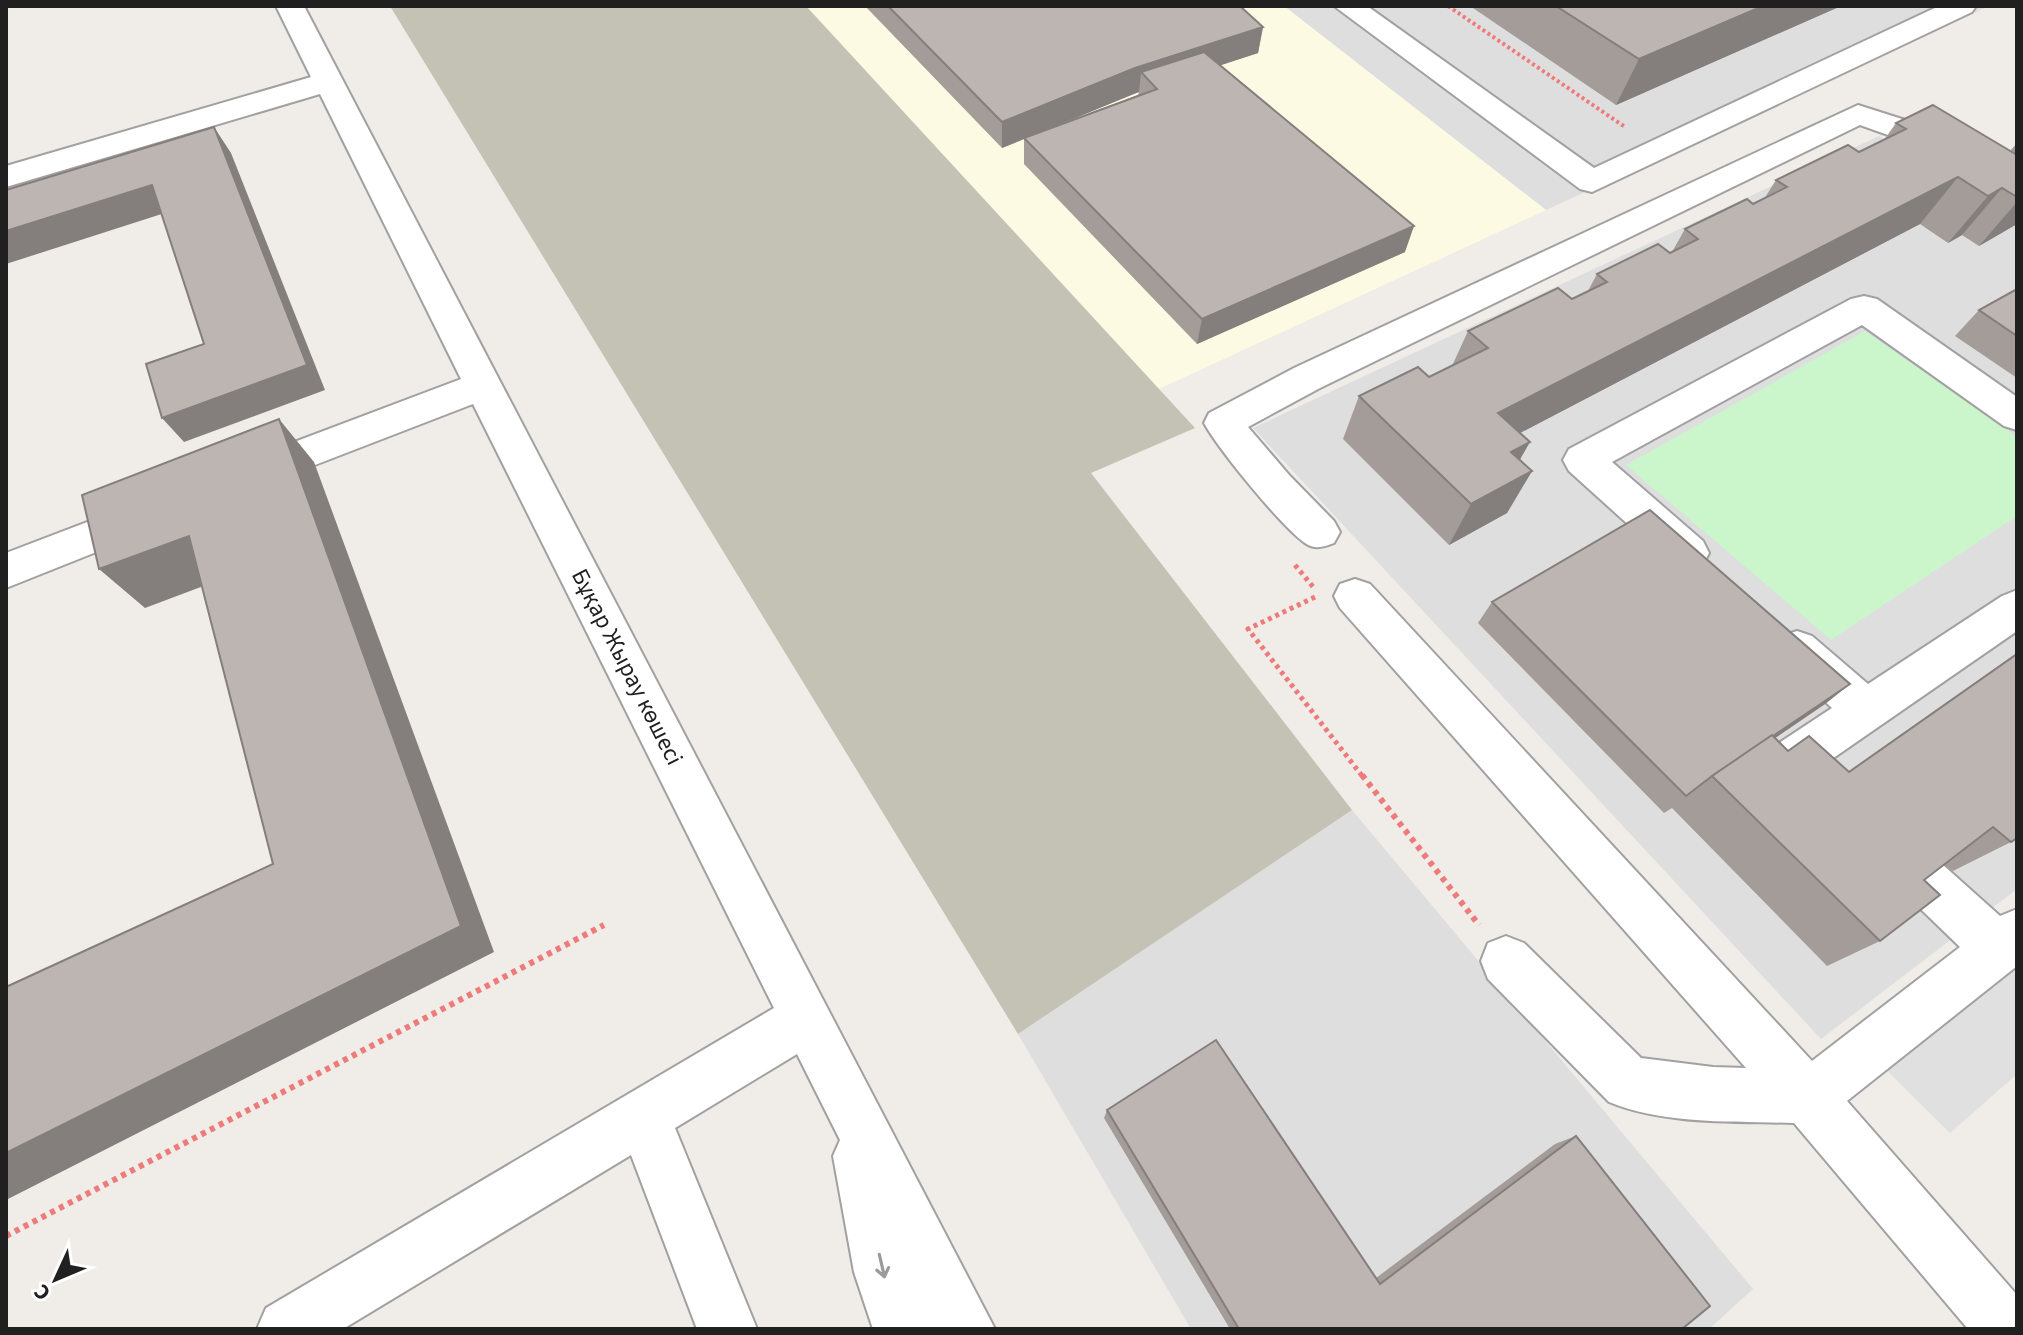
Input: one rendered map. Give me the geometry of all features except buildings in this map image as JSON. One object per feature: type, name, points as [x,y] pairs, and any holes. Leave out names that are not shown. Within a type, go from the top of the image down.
[{"type":"street","name":"Бұқар Жырау көшесі","points":[[290,6],[965,1329]]},
{"type":"street","points":[[1348,6],[1592,182],[1952,8]]},
{"type":"street","points":[[6,177],[328,82]]},
{"type":"street","points":[[1320,532],[1276,487],[1223,423],[1307,378],[1858,114],[1916,134],[2017,196]]},
{"type":"street","points":[[1713,575],[1583,460],[1864,308],[2017,416]]},
{"type":"street","points":[[6,571],[483,385]]},
{"type":"street","points":[[1355,596],[1807,1096],[2007,1329]]},
{"type":"street","points":[[1825,788],[1795,758],[2017,608]]},
{"type":"street","points":[[1772,628],[1867,711]]},
{"type":"street","points":[[1506,961],[1628,1083],[1713,1094],[1807,1096],[2008,941],[1916,872]]},
{"type":"street","points":[[287,1329],[806,1019]]},
{"type":"street","points":[[851,1107],[883,1272],[903,1329]]},
{"type":"street","points":[[643,1116],[727,1329]]},
{"type":"path","points":[[1448,6],[1659,150]]},
{"type":"path","points":[[1286,554],[1320,595],[1248,629],[1506,961]]},
{"type":"path","points":[[6,1236],[604,925]]},
{"type":"shaded area","points":[[390,6],[806,6],[1195,428],[1091,473],[1352,810],[1018,1034]]},
{"type":"shaded area","points":[[806,6],[1284,6],[1546,210],[1159,389]]},
{"type":"shaded area","points":[[1284,6],[1989,6],[1546,210]]},
{"type":"shaded area","points":[[1879,136],[2017,222],[2017,889],[1821,1039],[1253,428]]},
{"type":"shaded area","points":[[1352,810],[1753,1289],[1709,1329],[1191,1329],[1018,1034]]},
{"type":"shaded area","points":[[2017,934],[2017,1074],[1950,1133],[1868,1052]]},
{"type":"green space","points":[[1865,331],[2017,437],[2017,516],[1831,640],[1626,465]]}]
